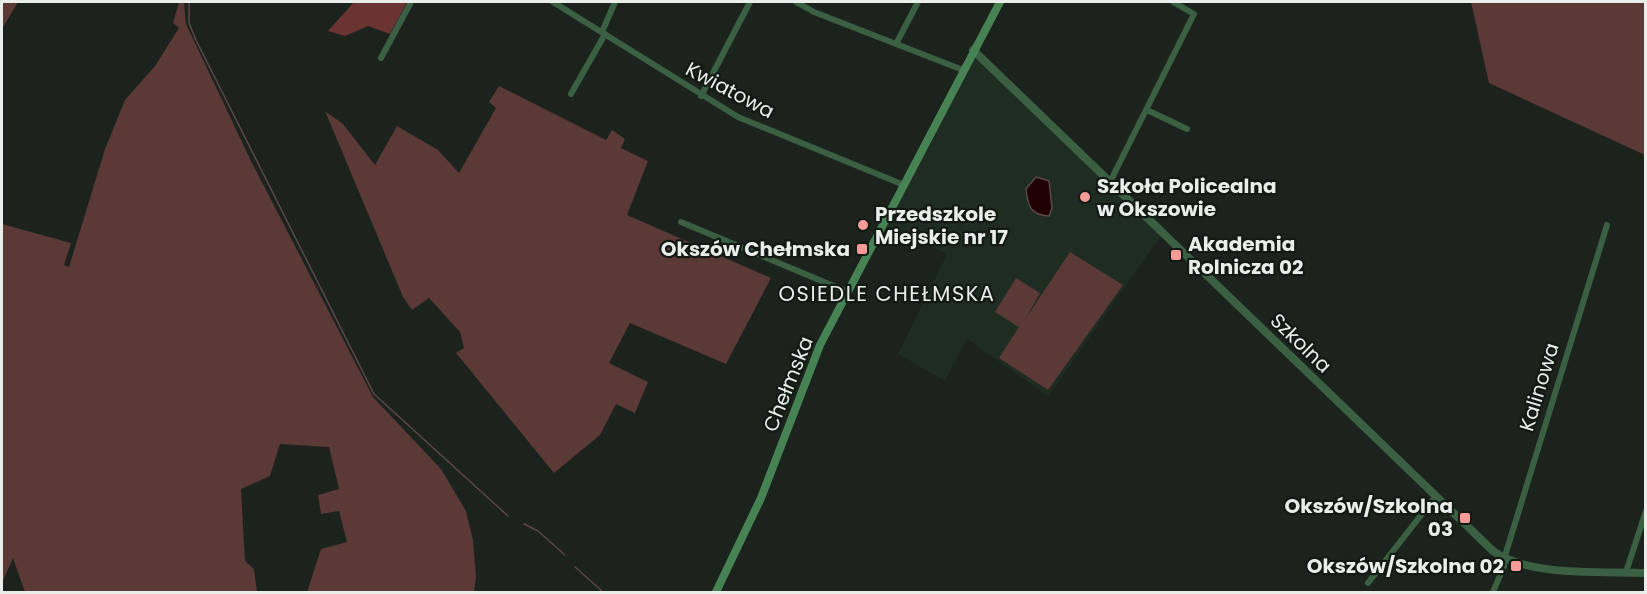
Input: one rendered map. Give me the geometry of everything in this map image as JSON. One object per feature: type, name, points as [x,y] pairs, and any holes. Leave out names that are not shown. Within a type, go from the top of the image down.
[{"type":"main road","name":"Chełmska","points":[[716,592],[761,498],[817,353],[1000,2]]},
{"type":"street","points":[[381,58],[411,2]]},
{"type":"street","name":"Kwiatowa","points":[[553,2],[738,117],[904,185]]},
{"type":"street","points":[[571,94],[603,33],[615,2]]},
{"type":"street","points":[[701,96],[750,2]]},
{"type":"street","points":[[796,2],[814,12],[963,70]]},
{"type":"street","points":[[896,44],[918,2]]},
{"type":"street","points":[[1111,180],[1194,14],[1173,2]]},
{"type":"street","name":"Szkolna","points":[[973,50],[1111,180],[1482,542],[1504,559],[1545,568],[1646,573]]},
{"type":"street","points":[[1147,110],[1187,129]]},
{"type":"street","points":[[681,222],[848,292]]},
{"type":"street","name":"Kalinowa","points":[[1493,592],[1504,566],[1504,559],[1606,225]]},
{"type":"street","points":[[1368,583],[1436,496]]},
{"type":"street","points":[[1626,572],[1646,511]]},
{"type":"shaded area","points":[[2,2],[18,2],[2,29]]},
{"type":"shaded area","points":[[179,2],[184,2],[186,24],[251,161],[373,397],[441,469],[466,511],[473,540],[476,577],[474,592],[307,592],[321,549],[347,542],[339,511],[321,514],[318,495],[339,489],[329,447],[280,444],[270,476],[241,489],[245,561],[254,569],[257,592],[25,592],[13,558],[2,583],[2,224],[71,243],[64,265],[69,267],[105,149],[125,100],[155,66],[179,28],[173,23]]},
{"type":"shaded area","points":[[354,2],[407,2],[390,34],[368,26],[345,36],[328,31]]},
{"type":"shaded area","points":[[1471,2],[1645,2],[1645,155],[1489,83]]},
{"type":"shaded area","points":[[974,56],[1161,236],[1048,396],[967,339],[945,381],[898,354],[947,254],[887,226]]},
{"type":"shaded area","points":[[499,86],[606,140],[612,130],[625,139],[621,148],[648,161],[627,215],[771,278],[726,364],[630,323],[609,363],[648,382],[635,413],[616,404],[600,435],[554,473],[456,353],[464,348],[460,332],[429,298],[412,310],[403,297],[325,111],[343,124],[375,165],[397,126],[438,150],[459,173],[496,108],[489,102]]},
{"type":"shaded area","points":[[1036,177],[1049,181],[1052,208],[1049,216],[1034,212],[1029,205],[1026,189]]},
{"type":"shaded area","points":[[1070,252],[1123,285],[1048,390],[999,358],[1019,327],[995,312],[1016,278],[1040,293],[1026,318]]},
{"type":"waterway","points":[[189,2],[189,23],[196,40],[374,394],[508,516]]},
{"type":"waterway","points":[[524,524],[538,531],[565,555]]},
{"type":"waterway","points":[[575,567],[603,592]]},
{"type":"place","name":"Szkoła Policealna w Okszowie","points":[[1085,197]]},
{"type":"place","name":"Przedszkole Miejskie nr 17","points":[[863,225]]},
{"type":"place","name":"Okszów Chełmska","points":[[862,249]]},
{"type":"place","name":"Akademia Rolnicza 02","points":[[1176,255]]},
{"type":"place","name":"Okszów/Szkolna 03","points":[[1465,518]]},
{"type":"place","name":"Okszów/Szkolna 02","points":[[1516,566]]},
{"type":"district","name":"OSIEDLE CHEŁMSKA","points":[[887,294]]}]
